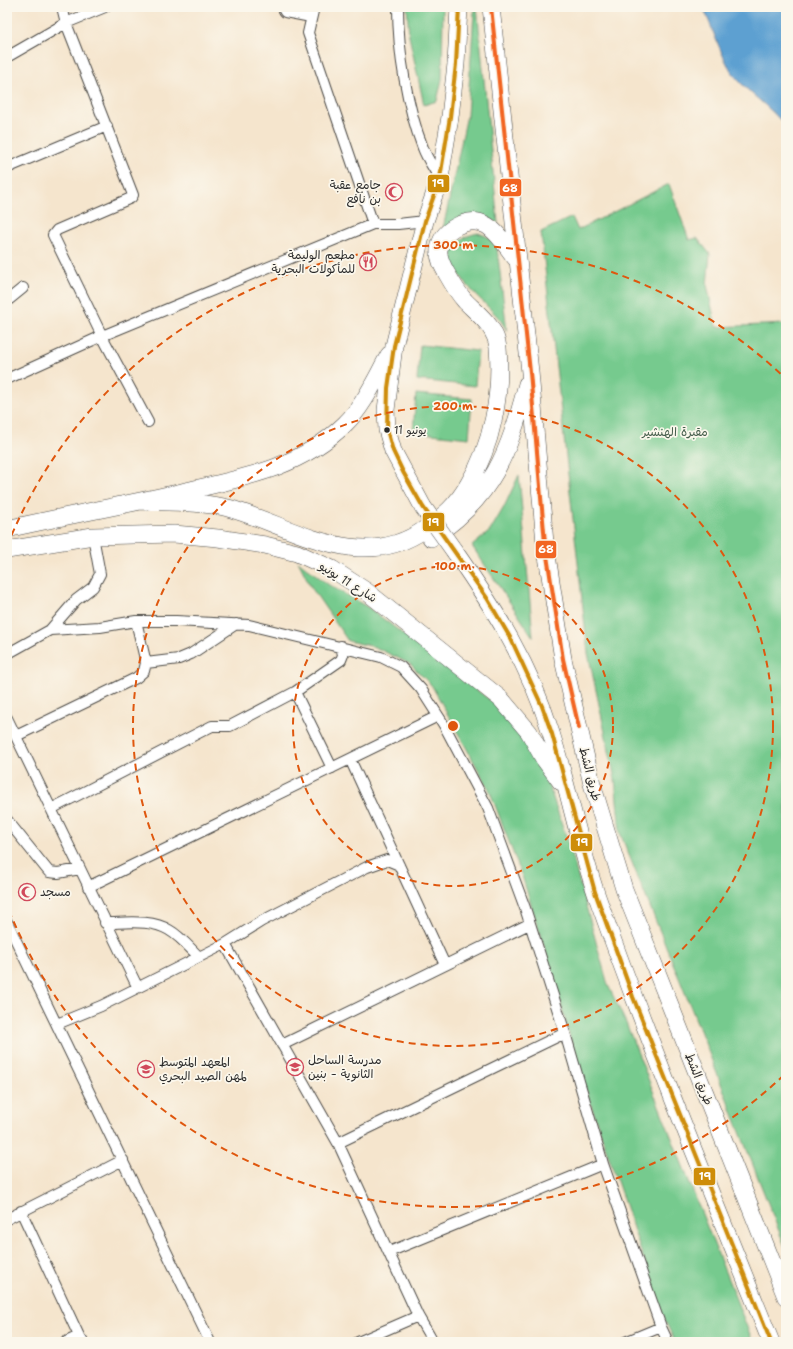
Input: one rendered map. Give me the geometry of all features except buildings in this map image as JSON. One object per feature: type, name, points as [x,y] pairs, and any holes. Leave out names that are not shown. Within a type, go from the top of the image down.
[{"type":"highway","points":[[459,7],[456,64],[450,117],[440,178],[425,221],[394,346],[388,388],[387,430],[393,451],[423,507],[487,598],[527,672],[552,734],[595,892],[633,998],[771,1342]]},
{"type":"highway","name":"طريق الشط","points":[[491,7],[530,372],[544,543],[563,659],[592,784],[624,889],[786,1297]]},
{"type":"highway","points":[[141,502],[211,504],[230,509],[304,536],[340,547],[369,548],[386,546],[414,537],[450,511],[458,502],[478,470],[493,418],[496,394],[498,346],[496,338],[487,322],[465,300],[452,284],[441,262],[439,254],[441,241],[449,231],[458,225],[472,222],[482,223],[497,232],[518,260]]},
{"type":"highway","points":[[7,529],[222,484],[264,472],[296,460],[324,442],[346,423],[366,396],[394,346]]},
{"type":"highway","points":[[297,552],[338,558],[373,558],[403,552],[423,543],[452,525],[488,486],[505,456],[530,372]]},
{"type":"highway","name":"شارع 11 يونيو","points":[[7,550],[93,536],[122,534],[174,534],[211,537],[264,545],[297,552],[332,569],[366,591],[501,699],[529,732],[544,759],[566,788]]},
{"type":"street","points":[[62,7],[66,23],[132,192],[131,198],[57,230],[53,235],[102,336],[148,422]]},
{"type":"street","points":[[7,56],[66,23],[105,7]]},
{"type":"street","points":[[282,7],[285,12],[311,17]]},
{"type":"street","points":[[314,7],[308,33],[372,224]]},
{"type":"street","points":[[398,7],[402,60],[416,125],[424,149],[440,178]]},
{"type":"street","points":[[7,168],[107,126]]},
{"type":"street","points":[[7,379],[102,336],[372,224],[398,224],[425,221]]},
{"type":"street","points":[[7,301],[23,288]]},
{"type":"street","points":[[7,654],[50,630],[76,600],[93,587],[100,574],[93,536]]},
{"type":"street","points":[[50,630],[100,627],[136,621],[176,621],[249,625],[341,646],[381,657],[401,667],[421,689],[438,716],[488,808],[529,924],[565,1033],[603,1164],[661,1327],[668,1342]]},
{"type":"street","points":[[16,736],[136,678],[144,671],[146,663],[136,621]]},
{"type":"street","points":[[146,663],[179,658],[191,654],[236,624]]},
{"type":"street","points":[[51,809],[212,726],[230,726],[295,692],[341,660],[343,655],[341,646]]},
{"type":"street","points":[[295,692],[332,768]]},
{"type":"street","points":[[88,887],[438,716]]},
{"type":"street","points":[[7,718],[137,986]]},
{"type":"street","points":[[350,759],[445,966]]},
{"type":"street","points":[[7,820],[49,872],[58,873],[80,869]]},
{"type":"street","points":[[57,1024],[101,1006],[137,986],[226,944],[262,921],[367,867],[387,860],[399,865]]},
{"type":"street","points":[[7,922],[10,937],[57,1024],[210,1342]]},
{"type":"street","points":[[106,923],[154,924],[163,926],[171,931],[199,957]]},
{"type":"street","points":[[282,1045],[529,924]]},
{"type":"street","points":[[226,944],[338,1143],[418,1316],[433,1342]]},
{"type":"street","points":[[338,1143],[565,1033]]},
{"type":"street","points":[[7,1218],[123,1160]]},
{"type":"street","points":[[389,1252],[603,1164]]},
{"type":"street","points":[[20,1211],[81,1339],[66,1342]]},
{"type":"street","points":[[358,1342],[418,1316]]},
{"type":"street","points":[[625,1342],[661,1327]]},
{"type":"green space","points":[[407,7],[443,7],[442,79],[437,101],[424,105],[409,36]]},
{"type":"green space","points":[[476,7],[498,223],[488,219],[443,229],[467,115],[474,13]]},
{"type":"green space","name":"مقبرة الهنشير","points":[[669,184],[689,240],[697,238],[710,254],[707,285],[716,327],[786,324],[786,1249],[692,1010],[620,833],[615,779],[588,653],[541,232],[572,217],[578,230]]},
{"type":"green space","points":[[478,233],[489,238],[497,248],[507,331],[498,318],[467,284],[458,272],[453,260],[453,249],[461,239]]},
{"type":"green space","points":[[420,345],[478,351],[475,386],[417,380]]},
{"type":"green space","points":[[416,394],[472,399],[469,438],[413,432]]},
{"type":"green space","points":[[519,475],[533,637],[472,546],[490,531],[504,507]]},
{"type":"green space","points":[[298,561],[329,585],[369,608],[494,703],[524,735],[544,771],[570,848],[608,985],[626,1023],[753,1342],[675,1342],[663,1316],[577,1064],[556,985],[523,879],[489,789],[432,686],[410,664],[375,647],[348,641],[311,587]]},
{"type":"water","points":[[703,7],[786,7],[786,127],[780,119],[742,85],[730,69]]},
{"type":"transit line","name":"19","points":[[459,7],[456,64],[450,117],[440,178],[425,221],[394,346],[388,388],[387,430],[393,451],[403,472],[423,507],[487,598],[511,639],[542,706],[552,734],[595,892],[633,997],[771,1342]]},
{"type":"transit line","name":"68","points":[[491,7],[530,372],[545,543],[563,659],[579,728]]},
{"type":"place","name":"جامع عقبة بن نافع","points":[[394,192]]},
{"type":"place","name":"مطعم الوليمة للمأكولات البحرية","points":[[368,262]]},
{"type":"place","name":"11 يونيو","points":[[387,430]]},
{"type":"place","name":"مسجد","points":[[27,892]]},
{"type":"place","name":"مدرسة الساحل الثانوية - بنين","points":[[295,1067]]},
{"type":"place","name":"المعهد المتوسط لمهن الصيد البحري","points":[[146,1069]]}]
